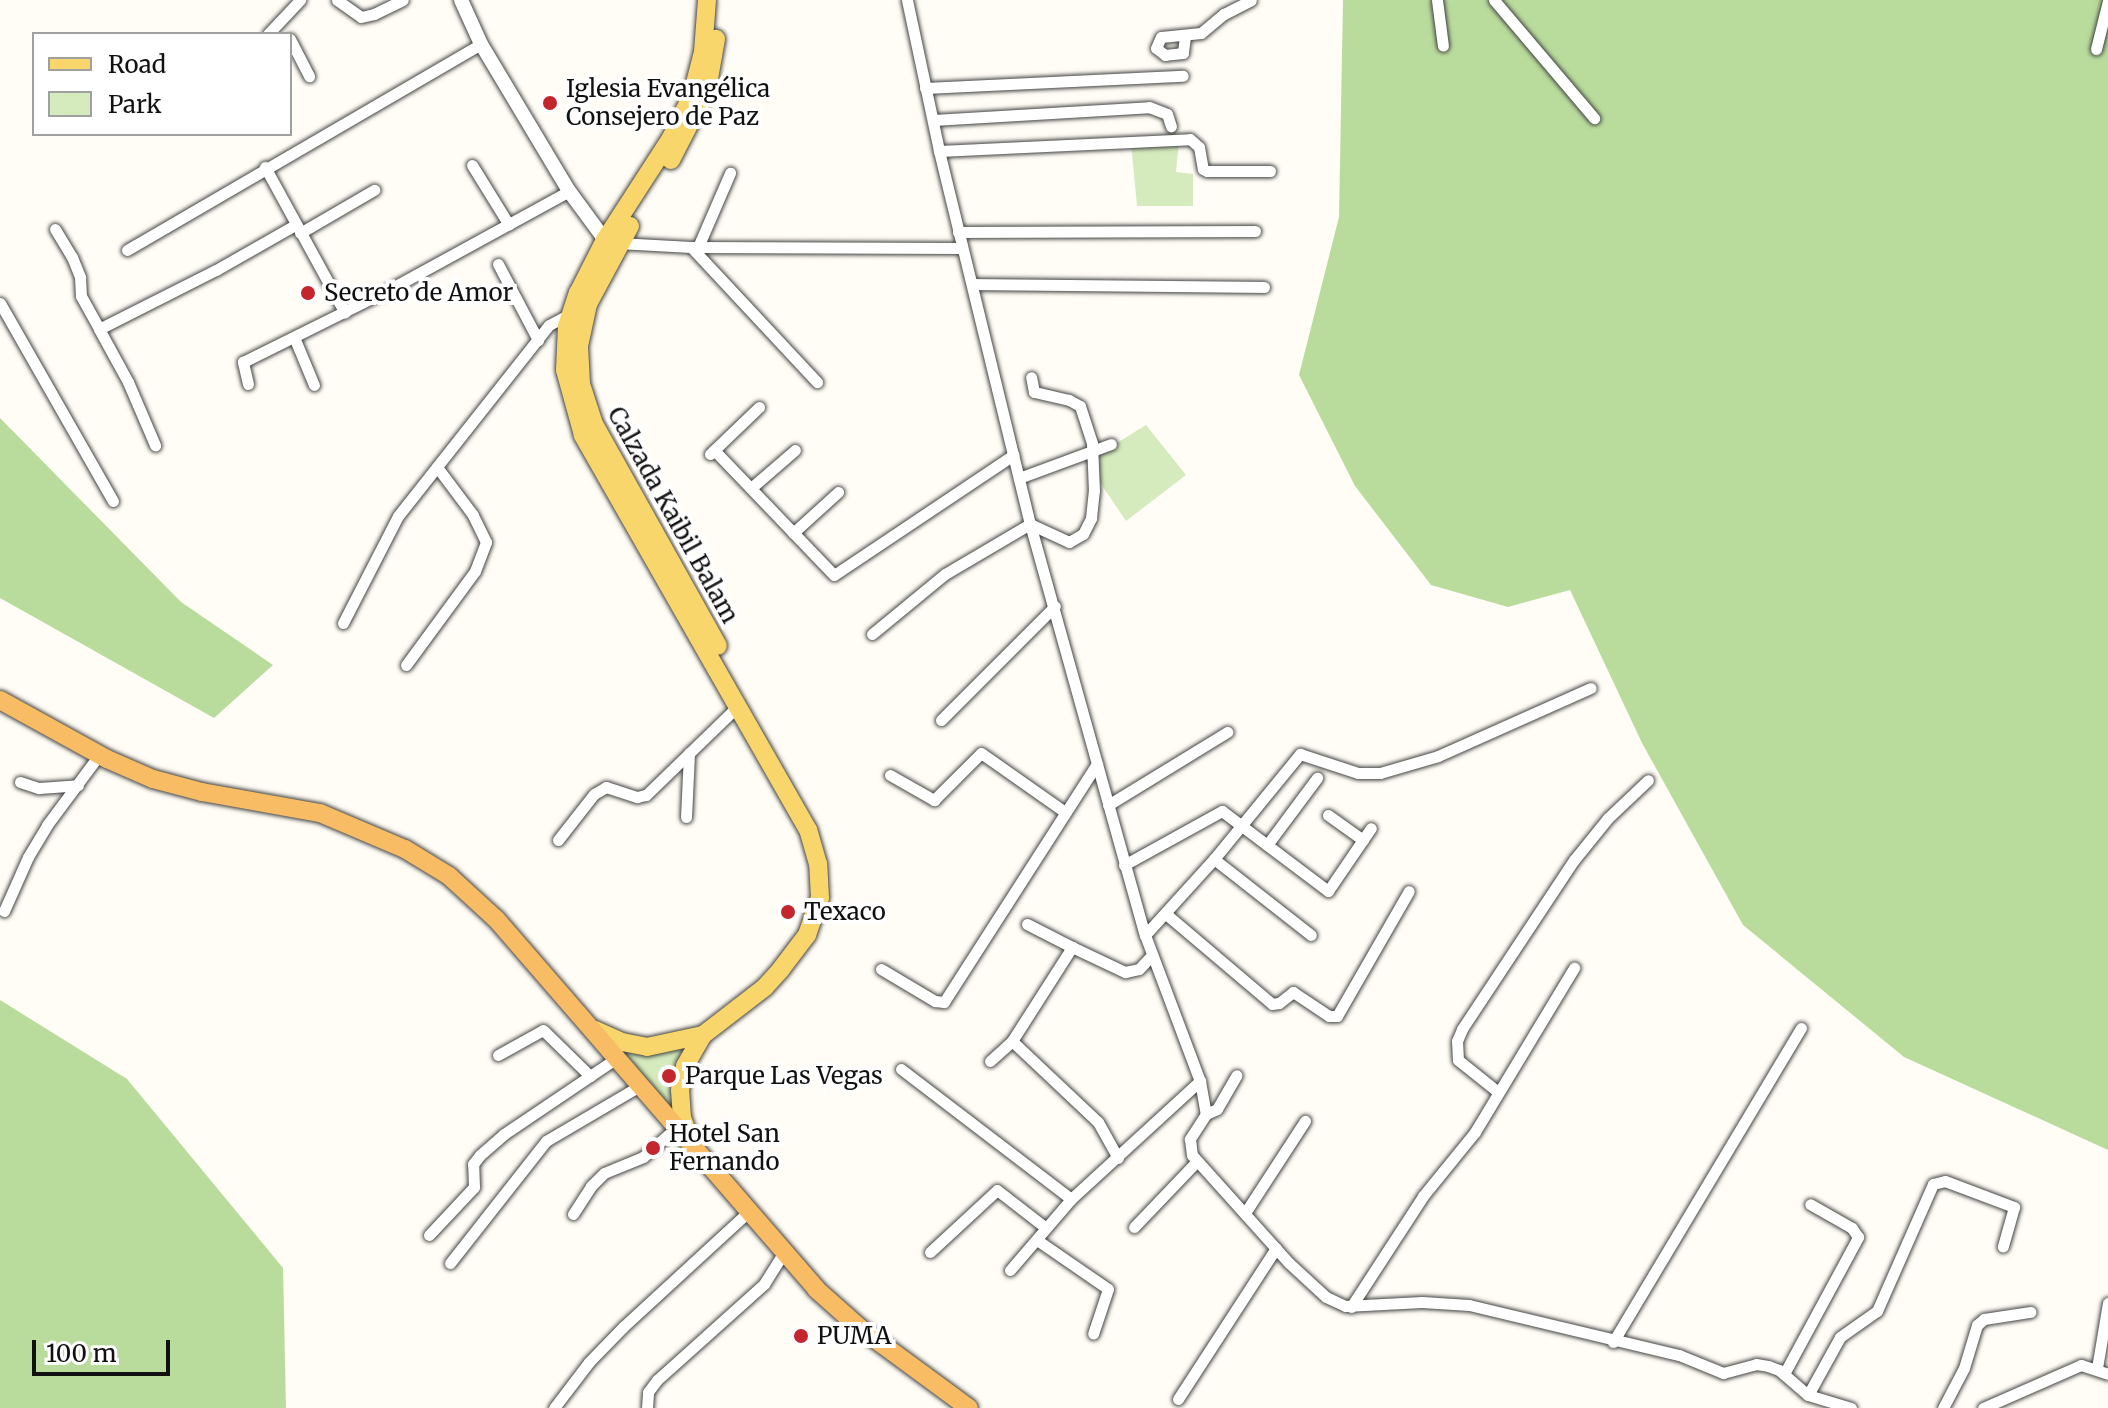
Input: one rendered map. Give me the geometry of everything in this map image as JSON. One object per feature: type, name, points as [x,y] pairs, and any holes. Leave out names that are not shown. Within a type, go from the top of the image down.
[{"type":"highway","points":[[0,700],[99,755],[153,779],[202,792],[320,813],[405,849],[449,876],[496,919],[595,1030],[783,1253],[860,1328],[962,1406]]},
{"type":"main road","name":"Calzada Kaibil Balam","points":[[707,0],[703,52],[692,95],[671,138],[570,314],[564,343],[565,370],[583,435],[808,830],[821,885],[818,909],[807,935],[765,987]]},
{"type":"main road","name":"Calzada Kaibil Balam","points":[[692,1145],[682,1118],[680,1090],[685,1066],[703,1035],[765,987],[779,980],[797,963],[820,931],[830,901],[828,855],[814,818],[585,403],[578,363],[582,325],[612,242],[699,109],[713,64],[718,0]]},
{"type":"main road","name":"Calzada Kaibil Balam","points":[[595,1030],[622,1042],[647,1047],[703,1035]]},
{"type":"street","points":[[270,32],[300,0]]},
{"type":"street","points":[[337,0],[361,17],[403,0]]},
{"type":"street","points":[[461,0],[481,44],[569,191],[612,242],[695,247],[962,248]]},
{"type":"street","points":[[907,0],[958,232],[1030,524],[1151,956],[1200,1081],[1206,1114]]},
{"type":"street","points":[[1185,36],[1201,33],[1224,14],[1251,0]]},
{"type":"street","points":[[1437,0],[1443,46]]},
{"type":"street","points":[[1494,0],[1594,118]]},
{"type":"street","points":[[2096,49],[2108,1]]},
{"type":"street","points":[[280,20],[287,32]]},
{"type":"street","points":[[292,42],[309,76]]},
{"type":"street","points":[[127,250],[481,44]]},
{"type":"street","points":[[925,88],[1183,76]]},
{"type":"street","points":[[933,120],[1149,107],[1167,114],[1171,126]]},
{"type":"street","points":[[939,151],[1190,139],[1199,147],[1203,169],[1207,171],[1270,171]]},
{"type":"street","points":[[472,165],[509,225]]},
{"type":"street","points":[[265,167],[345,313]]},
{"type":"street","points":[[695,247],[730,173]]},
{"type":"street","points":[[99,329],[374,190]]},
{"type":"street","points":[[248,384],[242,363],[345,313],[569,191]]},
{"type":"street","points":[[55,229],[80,277],[81,296],[134,394],[155,445]]},
{"type":"street","points":[[958,232],[1255,231]]},
{"type":"street","points":[[695,247],[817,382]]},
{"type":"street","points":[[498,264],[538,340]]},
{"type":"street","points":[[973,284],[1264,287]]},
{"type":"street","points":[[0,303],[113,501]]},
{"type":"street","points":[[343,623],[398,516],[555,320],[570,314]]},
{"type":"street","points":[[294,337],[314,385]]},
{"type":"street","points":[[1030,524],[1069,542],[1083,534],[1091,518],[1094,491],[1092,450],[1080,406],[1069,400],[1034,392],[1031,377]]},
{"type":"street","points":[[759,407],[711,453],[751,488],[827,572],[840,574],[1013,455]]},
{"type":"street","points":[[1019,478],[1111,444]]},
{"type":"street","points":[[751,488],[795,450]]},
{"type":"street","points":[[406,665],[475,571],[486,542],[473,515],[437,467]]},
{"type":"street","points":[[793,533],[838,492]]},
{"type":"street","points":[[872,634],[945,574],[1030,524]]},
{"type":"street","points":[[941,720],[1055,606]]},
{"type":"street","points":[[1145,935],[1214,859],[1300,754],[1358,773],[1380,773],[1438,756],[1591,688]]},
{"type":"street","points":[[558,840],[594,794],[606,787],[637,797],[646,795],[738,706]]},
{"type":"street","points":[[1108,805],[1227,732]]},
{"type":"street","points":[[686,817],[689,753]]},
{"type":"street","points":[[890,775],[934,800],[981,753],[1065,812]]},
{"type":"street","points":[[4,911],[28,857],[99,755]]},
{"type":"street","points":[[881,969],[935,1001],[944,1002],[1097,764]]},
{"type":"street","points":[[1267,845],[1317,778]]},
{"type":"street","points":[[1498,1092],[1458,1060],[1457,1041],[1462,1029],[1574,860],[1608,818],[1648,780]]},
{"type":"street","points":[[20,782],[39,788],[78,785]]},
{"type":"street","points":[[1124,865],[1218,812],[1242,826],[1328,891],[1371,828]]},
{"type":"street","points":[[1328,815],[1363,840]]},
{"type":"street","points":[[1214,859],[1311,935]]},
{"type":"street","points":[[1166,914],[1272,1004],[1279,1003],[1293,992],[1329,1016],[1337,1016],[1409,891]]},
{"type":"street","points":[[1027,924],[1125,972],[1139,969],[1151,956]]},
{"type":"street","points":[[990,1061],[1012,1041],[1072,947]]},
{"type":"street","points":[[1351,1307],[1423,1196],[1475,1132],[1574,968]]},
{"type":"street","points":[[1613,1342],[1801,1028]]},
{"type":"street","points":[[498,1055],[543,1030],[590,1076]]},
{"type":"street","points":[[1012,1041],[1098,1122],[1118,1158]]},
{"type":"street","points":[[429,1235],[474,1187],[473,1164],[480,1155],[504,1134],[618,1057]]},
{"type":"street","points":[[901,1069],[1071,1199]]},
{"type":"street","points":[[1237,1075],[1217,1109],[1206,1114],[1190,1139],[1192,1155],[1276,1248],[1326,1297],[1351,1307],[1422,1302],[1469,1305],[1613,1342],[1679,1355],[1723,1373],[1756,1364],[1784,1374],[1808,1395],[1851,1408]]},
{"type":"street","points":[[1010,1270],[1071,1199],[1200,1081]]},
{"type":"street","points":[[450,1263],[546,1141],[641,1085]]},
{"type":"street","points":[[1245,1213],[1305,1121]]},
{"type":"street","points":[[573,1214],[604,1173],[643,1157],[677,1127]]},
{"type":"street","points":[[1134,1227],[1197,1161]]},
{"type":"street","points":[[1808,1395],[1840,1337],[1877,1311],[1933,1184],[1945,1181],[2014,1207],[2003,1246]]},
{"type":"street","points":[[930,1252],[997,1190],[1046,1228]]},
{"type":"street","points":[[1784,1374],[1858,1237],[1852,1228],[1810,1204]]},
{"type":"street","points":[[554,1408],[589,1362],[623,1327],[748,1212]]},
{"type":"street","points":[[1037,1240],[1108,1289],[1093,1334]]},
{"type":"street","points":[[1178,1399],[1276,1248]]},
{"type":"street","points":[[647,1408],[648,1392],[657,1380],[764,1284],[783,1253]]},
{"type":"street","points":[[1983,1408],[2081,1365],[2103,1371],[2108,1303]]},
{"type":"street","points":[[1943,1408],[1964,1368],[1977,1325],[1984,1319],[2030,1312]]},
{"type":"green space","points":[[1343,0],[2108,0],[2108,1150],[1904,1057],[1743,925],[1642,743],[1570,590],[1508,607],[1431,585],[1355,486],[1299,375],[1339,217]]},
{"type":"green space","points":[[1179,140],[1176,172],[1193,174],[1193,206],[1137,206],[1131,143]]},
{"type":"green space","points":[[0,418],[181,602],[273,665],[214,718],[0,598]]},
{"type":"green space","points":[[1146,425],[1186,475],[1126,521],[1086,462]]},
{"type":"green space","points":[[0,1000],[127,1079],[283,1268],[286,1408],[0,1408]]},
{"type":"green space","points":[[699,1038],[681,1120],[615,1047]]},
{"type":"place","name":"Iglesia Evangélica Consejero de Paz","points":[[550,103]]},
{"type":"place","name":"Secreto de Amor","points":[[308,293]]},
{"type":"place","name":"Texaco","points":[[788,912]]},
{"type":"place","name":"Parque Las Vegas","points":[[669,1076]]},
{"type":"place","name":"Hotel San Fernando","points":[[653,1148]]},
{"type":"place","name":"PUMA","points":[[801,1336]]}]
